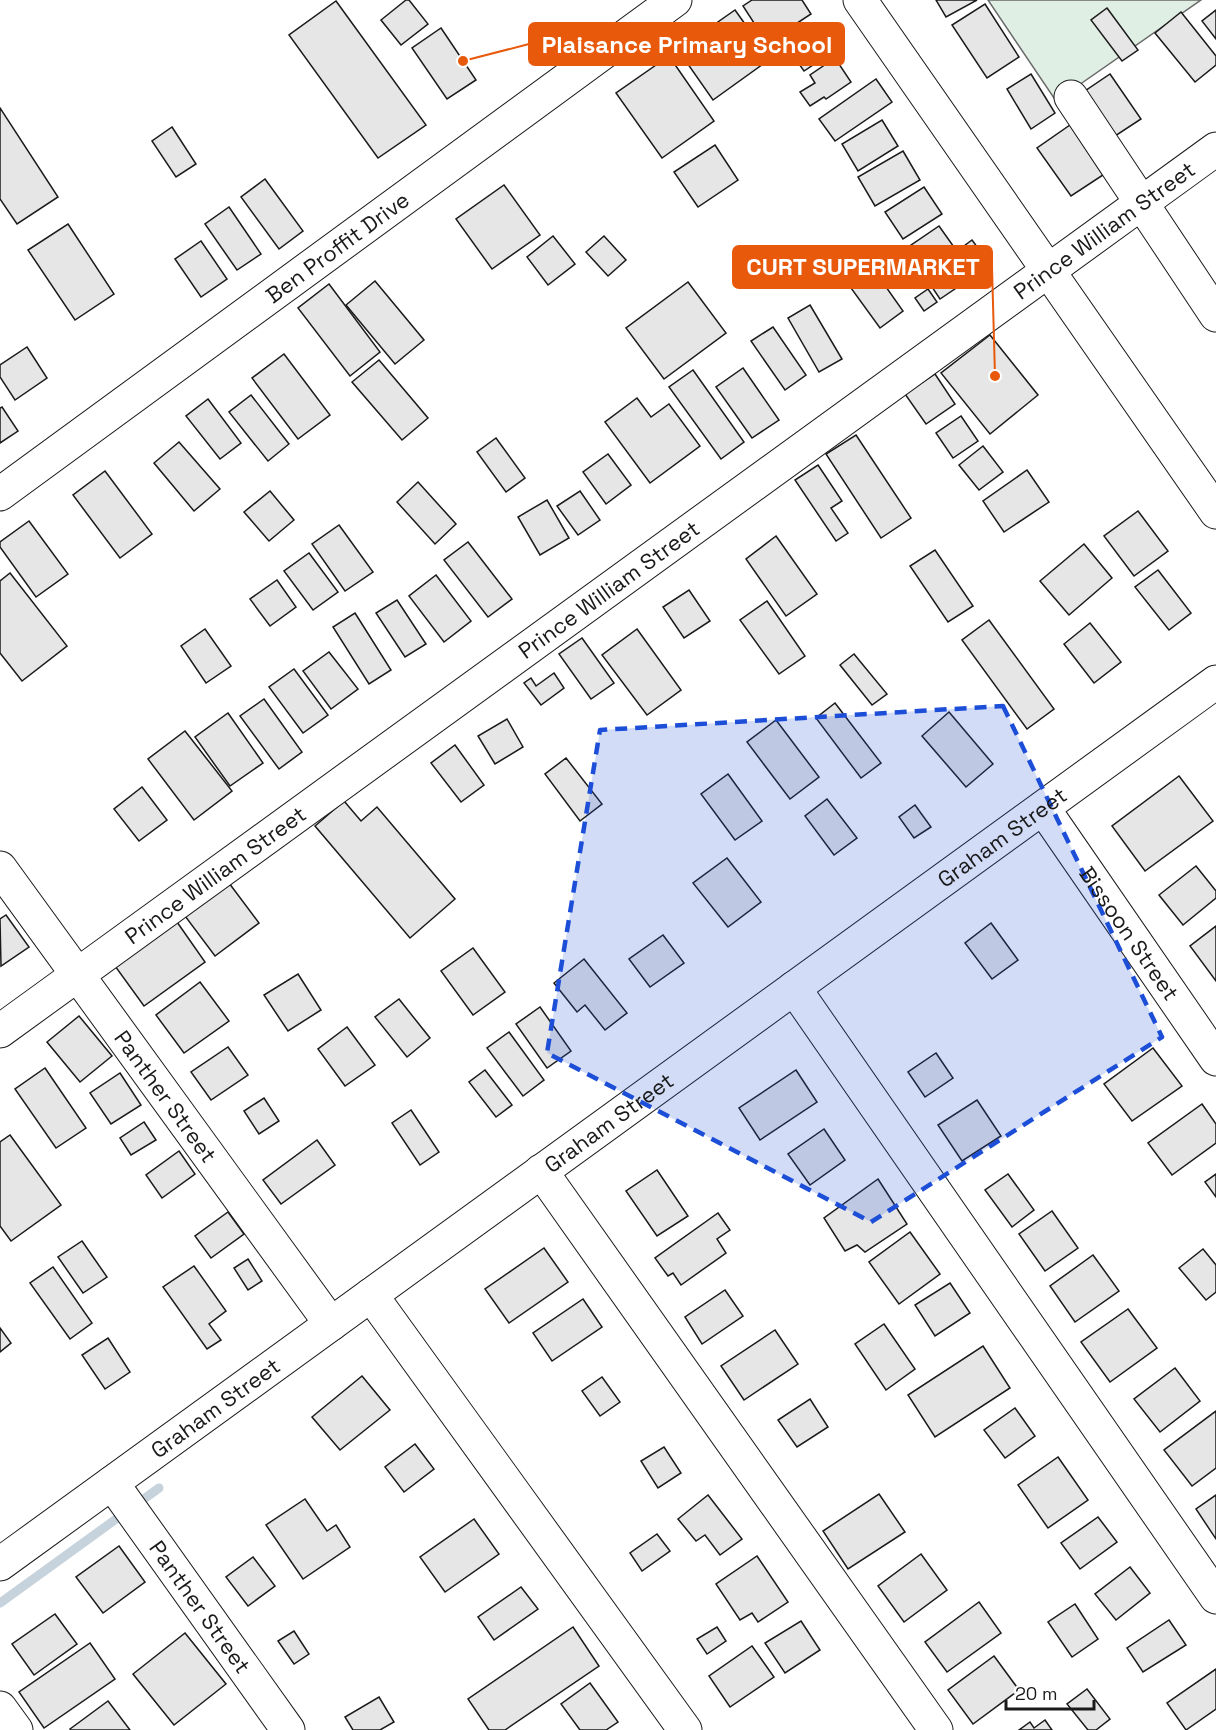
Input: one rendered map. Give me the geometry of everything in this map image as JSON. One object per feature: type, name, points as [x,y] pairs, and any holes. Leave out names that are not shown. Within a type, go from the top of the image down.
[{"type":"street","name":"Ben Proffit Drive","points":[[0,494],[675,0]]},
{"type":"street","points":[[860,0],[1216,512]]},
{"type":"street","points":[[1071,97],[1216,315]]},
{"type":"street","name":"Prince William Street","points":[[0,1031],[1216,149]]},
{"type":"street","name":"Graham Street","points":[[0,1564],[1216,682]]},
{"type":"street","name":"Bissoon Street","points":[[1043,808],[1216,1059]]},
{"type":"street","name":"Panther Street","points":[[0,868],[331,1324]]},
{"type":"street","points":[[794,988],[1216,1597]]},
{"type":"street","points":[[541,1171],[936,1730]]},
{"type":"street","points":[[371,1295],[685,1730]]},
{"type":"street","name":"Panther Street","points":[[112,1483],[288,1730]]},
{"type":"street","points":[[0,1708],[16,1730]]},
{"type":"highlighted area","points":[[1003,706],[1162,1037],[871,1222],[547,1053],[600,730]]},
{"type":"green space","points":[[988,0],[1201,0],[1056,101]]},
{"type":"building","points":[[409,0],[428,24],[401,45],[381,20]]},
{"type":"building","points":[[752,0],[802,0],[811,14],[767,43],[743,6]]},
{"type":"building","points":[[936,0],[977,0],[946,17]]},
{"type":"building","points":[[336,1],[426,125],[378,158],[289,35]]},
{"type":"building","points":[[985,4],[1019,57],[987,78],[952,25]]},
{"type":"building","points":[[1107,8],[1138,50],[1122,61],[1091,20]]},
{"type":"building","points":[[735,10],[770,59],[713,100],[678,50]]},
{"type":"building","points":[[1216,10],[1216,39],[1202,21]]},
{"type":"building","points":[[1181,12],[1216,56],[1216,65],[1195,82],[1155,33]]},
{"type":"building","points":[[821,25],[837,49],[804,71],[787,47]]},
{"type":"building","points":[[441,28],[476,80],[447,99],[412,48]]},
{"type":"building","points":[[669,56],[714,121],[662,158],[616,93]]},
{"type":"building","points":[[835,58],[851,82],[826,99],[824,97],[810,106],[800,92],[815,83],[810,75]]},
{"type":"building","points":[[1031,74],[1055,113],[1031,129],[1007,89]]},
{"type":"building","points":[[1110,74],[1141,119],[1109,140],[1079,95]]},
{"type":"building","points":[[876,79],[892,102],[835,141],[819,119]]},
{"type":"building","points":[[0,108],[58,197],[17,224],[0,199]]},
{"type":"building","points":[[882,120],[898,146],[858,171],[842,144]]},
{"type":"building","points":[[1070,125],[1103,175],[1071,196],[1037,148]]},
{"type":"building","points":[[172,127],[196,164],[176,177],[152,141]]},
{"type":"building","points":[[715,145],[738,180],[698,207],[674,172]]},
{"type":"building","points":[[903,151],[920,180],[875,206],[858,177]]},
{"type":"building","points":[[265,179],[303,231],[279,249],[241,197]]},
{"type":"building","points":[[504,185],[540,235],[492,269],[456,219]]},
{"type":"building","points":[[924,187],[942,214],[903,239],[885,212]]},
{"type":"building","points":[[229,207],[261,254],[237,270],[205,224]]},
{"type":"building","points":[[68,224],[114,294],[75,320],[28,250]]},
{"type":"building","points":[[939,226],[961,257],[917,288],[895,256]]},
{"type":"building","points":[[553,236],[575,264],[548,285],[527,257]]},
{"type":"building","points":[[604,236],[626,260],[608,276],[586,252]]},
{"type":"building","points":[[972,240],[991,266],[979,276],[960,249]]},
{"type":"building","points":[[201,241],[227,279],[201,297],[175,259]]},
{"type":"building","points":[[867,260],[903,311],[880,328],[843,277]]},
{"type":"building","points":[[964,261],[974,276],[940,299],[930,284]]},
{"type":"building","points":[[375,281],[424,340],[395,364],[346,305]]},
{"type":"building","points":[[688,282],[726,333],[664,379],[626,328]]},
{"type":"building","points":[[329,284],[380,352],[350,376],[298,308]]},
{"type":"building","points":[[928,289],[937,302],[924,311],[915,298]]},
{"type":"building","points":[[810,305],[842,359],[819,372],[788,318]]},
{"type":"building","points":[[773,327],[806,375],[785,390],[751,341]]},
{"type":"building","points":[[990,335],[1038,395],[990,434],[941,373]]},
{"type":"building","points":[[27,347],[47,378],[15,400],[0,377],[0,365]]},
{"type":"building","points":[[284,354],[330,415],[298,439],[252,378]]},
{"type":"building","points":[[379,360],[428,418],[402,440],[352,382]]},
{"type":"building","points":[[743,368],[779,420],[752,438],[716,387]]},
{"type":"building","points":[[693,370],[744,442],[721,459],[669,387]]},
{"type":"building","points":[[935,374],[955,404],[926,424],[905,394]]},
{"type":"building","points":[[251,395],[289,444],[268,461],[229,412]]},
{"type":"building","points":[[637,398],[651,417],[669,404],[700,446],[650,483],[605,422]]},
{"type":"building","points":[[208,399],[241,443],[220,459],[186,416]]},
{"type":"building","points":[[2,407],[18,431],[0,443],[0,408]]},
{"type":"building","points":[[961,416],[978,441],[953,458],[936,433]]},
{"type":"building","points":[[856,435],[911,518],[881,538],[826,454]]},
{"type":"building","points":[[496,438],[525,478],[506,492],[477,452]]},
{"type":"building","points":[[179,442],[220,489],[194,511],[154,463]]},
{"type":"building","points":[[983,446],[1003,472],[979,490],[959,465]]},
{"type":"building","points":[[608,454],[631,485],[606,504],[583,472]]},
{"type":"building","points":[[818,465],[842,501],[831,508],[848,533],[836,541],[795,480]]},
{"type":"building","points":[[1027,470],[1049,502],[1004,532],[983,501]]},
{"type":"building","points":[[105,471],[152,534],[120,558],[73,495]]},
{"type":"building","points":[[418,482],[456,524],[435,544],[397,502]]},
{"type":"building","points":[[270,491],[294,520],[269,541],[244,512]]},
{"type":"building","points":[[580,491],[600,520],[578,535],[557,506]]},
{"type":"building","points":[[547,500],[569,538],[540,555],[518,517]]},
{"type":"building","points":[[1138,511],[1168,551],[1134,576],[1104,536]]},
{"type":"building","points":[[29,521],[68,574],[36,597],[0,547],[0,542]]},
{"type":"building","points":[[339,525],[373,572],[345,591],[312,544]]},
{"type":"building","points":[[776,536],[817,594],[786,616],[746,559]]},
{"type":"building","points":[[468,542],[512,599],[488,617],[444,560]]},
{"type":"building","points":[[1084,544],[1112,578],[1069,615],[1040,581]]},
{"type":"building","points":[[935,550],[973,606],[948,622],[910,566]]},
{"type":"building","points":[[309,553],[338,592],[313,610],[284,571]]},
{"type":"building","points":[[1158,570],[1191,613],[1169,630],[1135,587]]},
{"type":"building","points":[[10,573],[67,646],[22,681],[0,653],[0,581]]},
{"type":"building","points":[[436,575],[471,621],[444,642],[409,596]]},
{"type":"building","points":[[277,580],[296,607],[270,626],[250,599]]},
{"type":"building","points":[[689,590],[710,621],[684,638],[663,607]]},
{"type":"building","points":[[397,600],[426,644],[405,657],[376,613]]},
{"type":"building","points":[[767,601],[805,656],[779,674],[740,620]]},
{"type":"building","points":[[355,613],[391,670],[369,684],[333,627]]},
{"type":"building","points":[[989,620],[1054,709],[1027,729],[962,640]]},
{"type":"building","points":[[1090,623],[1121,662],[1094,683],[1064,644]]},
{"type":"building","points":[[205,629],[231,666],[206,683],[181,646]]},
{"type":"building","points":[[637,629],[681,690],[647,715],[602,655]]},
{"type":"building","points":[[582,638],[614,683],[591,699],[559,654]]},
{"type":"building","points":[[329,652],[358,689],[331,709],[303,671]]},
{"type":"building","points":[[854,654],[887,694],[872,705],[840,665]]},
{"type":"building","points":[[294,669],[328,715],[303,733],[269,687]]},
{"type":"building","points":[[554,673],[564,688],[541,705],[524,683],[531,678],[536,686]]},
{"type":"building","points":[[264,699],[302,752],[279,769],[240,716]]},
{"type":"building","points":[[835,703],[881,763],[861,778],[816,718]]},
{"type":"building","points":[[949,712],[993,764],[966,787],[922,736]]},
{"type":"building","points":[[228,713],[263,763],[230,786],[195,737]]},
{"type":"building","points":[[507,719],[523,747],[495,764],[478,736]]},
{"type":"building","points":[[776,720],[819,777],[790,799],[747,742]]},
{"type":"building","points":[[185,731],[232,791],[194,820],[148,759]]},
{"type":"building","points":[[455,745],[484,785],[461,802],[431,763]]},
{"type":"building","points":[[566,758],[602,804],[580,821],[545,774]]},
{"type":"building","points":[[728,774],[762,821],[735,840],[701,794]]},
{"type":"building","points":[[1179,776],[1213,821],[1145,871],[1112,826]]},
{"type":"building","points":[[142,787],[167,820],[139,841],[114,809]]},
{"type":"building","points":[[827,799],[857,838],[834,855],[805,816]]},
{"type":"building","points":[[344,801],[361,821],[377,807],[455,899],[410,938],[315,826]]},
{"type":"building","points":[[915,805],[931,827],[914,838],[899,817]]},
{"type":"building","points":[[727,858],[761,902],[728,927],[693,883]]},
{"type":"building","points":[[1196,866],[1216,891],[1216,898],[1183,925],[1159,895]]},
{"type":"building","points":[[229,883],[259,923],[215,956],[185,916]]},
{"type":"building","points":[[6,915],[29,947],[1,966],[0,919]]},
{"type":"building","points":[[177,922],[205,962],[144,1006],[115,966]]},
{"type":"building","points":[[991,923],[1018,960],[992,979],[965,943]]},
{"type":"building","points":[[1216,926],[1216,981],[1190,946]]},
{"type":"building","points":[[663,935],[684,963],[650,987],[629,959]]},
{"type":"building","points":[[473,948],[505,992],[473,1015],[441,971]]},
{"type":"building","points":[[584,959],[627,1013],[605,1030],[585,1005],[577,1012],[554,983]]},
{"type":"building","points":[[298,974],[321,1010],[288,1031],[264,995]]},
{"type":"building","points":[[200,982],[229,1021],[184,1053],[156,1015]]},
{"type":"building","points":[[399,999],[430,1038],[407,1057],[375,1017]]},
{"type":"building","points":[[540,1007],[571,1051],[547,1068],[516,1024]]},
{"type":"building","points":[[79,1016],[112,1056],[80,1082],[47,1042]]},
{"type":"building","points":[[347,1027],[375,1065],[345,1086],[318,1049]]},
{"type":"building","points":[[509,1032],[544,1080],[523,1096],[487,1048]]},
{"type":"building","points":[[228,1047],[248,1075],[211,1100],[191,1072]]},
{"type":"building","points":[[1153,1048],[1182,1086],[1132,1121],[1104,1084]]},
{"type":"building","points":[[936,1053],[953,1078],[925,1097],[908,1072]]},
{"type":"building","points":[[45,1068],[86,1128],[56,1148],[15,1089]]},
{"type":"building","points":[[485,1070],[512,1105],[496,1117],[469,1082]]},
{"type":"building","points":[[796,1070],[817,1102],[760,1140],[739,1108]]},
{"type":"building","points":[[120,1073],[141,1105],[111,1124],[90,1093]]},
{"type":"building","points":[[264,1098],[279,1121],[259,1134],[244,1111]]},
{"type":"building","points":[[977,1100],[1001,1136],[962,1161],[938,1125]]},
{"type":"building","points":[[1202,1104],[1216,1124],[1216,1143],[1172,1175],[1148,1143]]},
{"type":"building","points":[[411,1110],[439,1152],[420,1165],[392,1123]]},
{"type":"building","points":[[144,1122],[156,1140],[131,1155],[120,1138]]},
{"type":"building","points":[[824,1129],[845,1160],[810,1185],[788,1154]]},
{"type":"building","points":[[10,1135],[61,1205],[11,1241],[0,1226],[0,1142]]},
{"type":"building","points":[[317,1140],[335,1165],[281,1204],[263,1180]]},
{"type":"building","points":[[179,1151],[195,1174],[162,1198],[146,1175]]},
{"type":"building","points":[[657,1170],[688,1216],[657,1236],[626,1191]]},
{"type":"building","points":[[1008,1174],[1034,1210],[1012,1227],[985,1190]]},
{"type":"building","points":[[1216,1174],[1216,1197],[1205,1182]]},
{"type":"building","points":[[878,1179],[907,1224],[865,1252],[857,1245],[845,1251],[824,1218]]},
{"type":"building","points":[[1052,1211],[1078,1248],[1045,1271],[1019,1234]]},
{"type":"building","points":[[228,1212],[244,1234],[211,1258],[195,1236]]},
{"type":"building","points":[[718,1213],[730,1230],[717,1239],[726,1253],[681,1285],[673,1273],[668,1276],[655,1258]]},
{"type":"building","points":[[910,1232],[940,1274],[899,1304],[869,1262]]},
{"type":"building","points":[[82,1241],[107,1277],[83,1293],[58,1257]]},
{"type":"building","points":[[544,1248],[568,1282],[509,1323],[485,1289]]},
{"type":"building","points":[[1203,1249],[1216,1265],[1216,1292],[1206,1300],[1179,1268]]},
{"type":"building","points":[[1093,1255],[1119,1291],[1075,1322],[1050,1286]]},
{"type":"building","points":[[248,1259],[262,1281],[248,1290],[234,1268]]},
{"type":"building","points":[[194,1266],[226,1311],[209,1324],[221,1340],[207,1349],[163,1287]]},
{"type":"building","points":[[53,1267],[92,1323],[70,1339],[30,1283]]},
{"type":"building","points":[[950,1283],[970,1313],[935,1336],[915,1305]]},
{"type":"building","points":[[725,1290],[743,1316],[702,1344],[685,1317]]},
{"type":"building","points":[[583,1299],[602,1327],[552,1361],[533,1333]]},
{"type":"building","points":[[1128,1309],[1157,1348],[1110,1382],[1081,1342]]},
{"type":"building","points":[[884,1324],[915,1369],[886,1390],[855,1344]]},
{"type":"building","points":[[0,1328],[11,1343],[0,1352]]},
{"type":"building","points":[[775,1330],[798,1364],[744,1400],[721,1366]]},
{"type":"building","points":[[108,1338],[130,1372],[105,1389],[82,1355]]},
{"type":"building","points":[[983,1346],[1010,1388],[935,1437],[908,1395]]},
{"type":"building","points":[[1175,1368],[1200,1401],[1160,1432],[1134,1399]]},
{"type":"building","points":[[362,1376],[390,1410],[340,1450],[312,1417]]},
{"type":"building","points":[[602,1377],[620,1402],[600,1416],[582,1391]]},
{"type":"building","points":[[810,1399],[828,1427],[797,1447],[778,1420]]},
{"type":"building","points":[[1015,1408],[1035,1436],[1005,1458],[984,1430]]},
{"type":"building","points":[[1216,1411],[1216,1468],[1192,1486],[1164,1450]]},
{"type":"building","points":[[415,1444],[434,1469],[404,1492],[385,1467]]},
{"type":"building","points":[[664,1447],[681,1473],[658,1488],[641,1461]]},
{"type":"building","points":[[1058,1457],[1088,1500],[1048,1528],[1018,1485]]},
{"type":"building","points":[[879,1494],[905,1532],[848,1569],[823,1531]]},
{"type":"building","points":[[708,1495],[742,1539],[720,1555],[705,1535],[696,1541],[678,1519]]},
{"type":"building","points":[[1216,1495],[1216,1539],[1196,1509]]},
{"type":"building","points":[[305,1499],[327,1531],[336,1525],[350,1547],[303,1579],[266,1525]]},
{"type":"building","points":[[1098,1517],[1117,1542],[1080,1569],[1061,1543]]},
{"type":"building","points":[[474,1519],[499,1554],[445,1592],[420,1557]]},
{"type":"building","points":[[657,1534],[670,1551],[642,1571],[630,1553]]},
{"type":"building","points":[[119,1546],[145,1582],[103,1613],[76,1577]]},
{"type":"building","points":[[921,1554],[947,1590],[904,1622],[878,1586]]},
{"type":"building","points":[[757,1556],[788,1602],[758,1622],[752,1613],[740,1620],[716,1584]]},
{"type":"building","points":[[253,1557],[275,1586],[248,1606],[226,1577]]},
{"type":"building","points":[[1130,1567],[1150,1593],[1116,1620],[1095,1594]]},
{"type":"building","points":[[521,1587],[538,1609],[494,1640],[478,1617]]},
{"type":"building","points":[[979,1602],[1001,1633],[947,1672],[925,1642]]},
{"type":"building","points":[[1075,1604],[1098,1639],[1072,1657],[1048,1622]]},
{"type":"building","points":[[55,1614],[77,1644],[34,1675],[12,1644]]},
{"type":"building","points":[[1169,1620],[1186,1645],[1143,1672],[1127,1648]]},
{"type":"building","points":[[801,1621],[820,1650],[785,1673],[765,1643]]},
{"type":"building","points":[[573,1627],[599,1666],[505,1730],[489,1730],[468,1699]]},
{"type":"building","points":[[717,1627],[726,1641],[707,1654],[697,1639]]},
{"type":"building","points":[[294,1631],[309,1654],[294,1664],[278,1641]]},
{"type":"building","points":[[185,1633],[226,1684],[174,1725],[133,1674]]},
{"type":"building","points":[[90,1643],[115,1679],[44,1728],[19,1692]]},
{"type":"building","points":[[752,1646],[774,1677],[730,1707],[709,1676]]},
{"type":"building","points":[[994,1656],[1019,1690],[973,1724],[948,1690]]},
{"type":"building","points":[[1216,1669],[1216,1709],[1186,1730],[1167,1703]]},
{"type":"building","points":[[590,1683],[618,1722],[606,1730],[580,1730],[561,1704]]},
{"type":"building","points":[[1087,1689],[1110,1719],[1096,1730],[1088,1730],[1067,1704]]},
{"type":"building","points":[[379,1697],[394,1722],[380,1730],[353,1730],[345,1717]]},
{"type":"building","points":[[108,1701],[130,1730],[70,1729]]},
{"type":"building","points":[[1045,1720],[1052,1730],[1019,1730],[1030,1722],[1034,1728]]},
{"type":"waterway","points":[[0,1603],[159,1488]]},
{"type":"place","name":"Plaisance Primary School","points":[[463,61]]},
{"type":"place","name":"CURT SUPERMARKET","points":[[995,376]]}]
